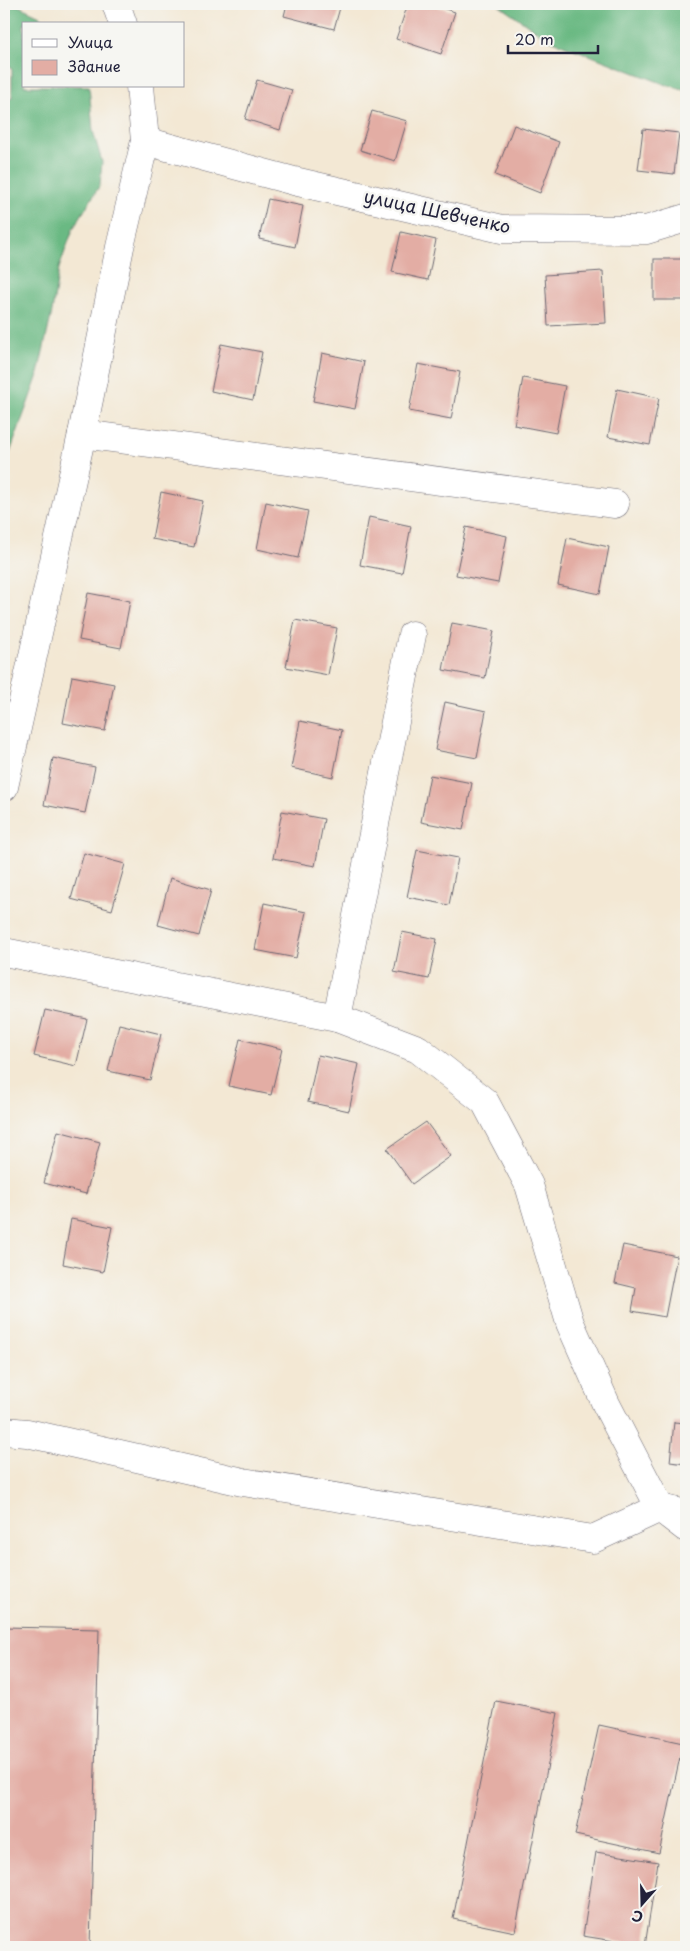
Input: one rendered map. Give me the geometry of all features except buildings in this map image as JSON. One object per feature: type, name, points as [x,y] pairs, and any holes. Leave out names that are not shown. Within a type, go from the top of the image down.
[{"type":"street","points":[[116,4],[122,22]]},
{"type":"street","points":[[4,787],[82,434],[120,247],[145,141],[140,88]]},
{"type":"street","name":"улица Шевченко","points":[[145,141],[294,180],[502,229],[646,230],[686,218]]},
{"type":"street","points":[[82,434],[615,504]]},
{"type":"street","points":[[337,1018],[412,635]]},
{"type":"street","points":[[4,952],[337,1018],[418,1049],[485,1102],[529,1185],[570,1323],[606,1404],[673,1511],[686,1528]]},
{"type":"street","points":[[4,1431],[27,1433],[243,1482],[593,1539],[673,1511]]},
{"type":"green space","points":[[498,4],[686,4],[686,90],[664,84],[548,39]]},
{"type":"green space","points":[[17,5],[40,16],[45,22],[22,22],[22,88],[89,88],[93,131],[102,162],[100,185],[73,229],[59,268],[52,312],[37,378],[4,469],[4,102],[12,98],[12,70],[4,55],[4,10]]}]
